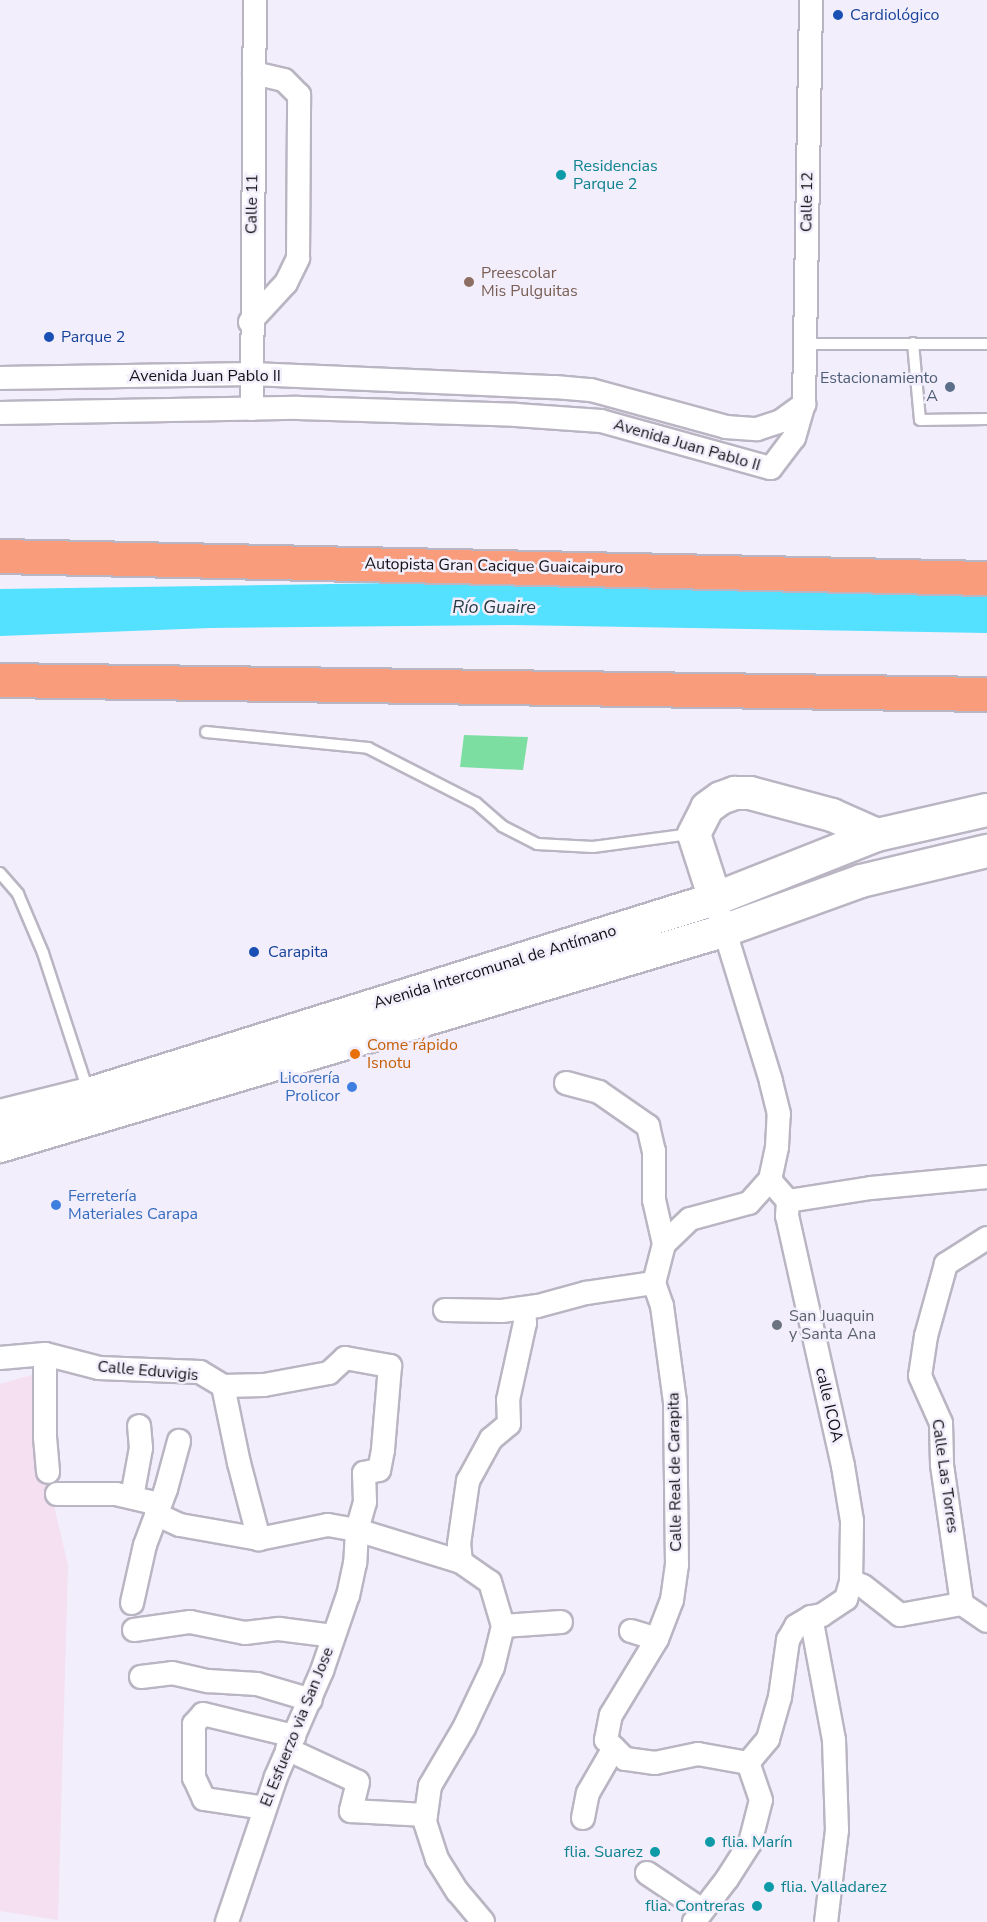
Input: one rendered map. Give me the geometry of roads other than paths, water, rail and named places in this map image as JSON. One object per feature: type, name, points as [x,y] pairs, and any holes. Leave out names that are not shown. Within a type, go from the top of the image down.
[{"type":"highway","name":"Autopista Gran Cacique Guaicaipuro","points":[[0,556],[827,572],[987,578]]},
{"type":"highway","points":[[0,680],[987,694]]},
{"type":"main road","points":[[715,899],[694,834],[707,808],[721,798],[735,793],[750,793],[832,815],[877,835]]},
{"type":"main road","name":"Avenida Intercomunal de Antímano","points":[[0,1116],[89,1094],[715,899],[877,835],[987,810]]},
{"type":"main road","name":"Avenida Intercomunal de Antímano","points":[[0,1146],[723,931],[861,881],[987,851]]},
{"type":"street","name":"Calle 11","points":[[252,409],[250,322],[255,0]]},
{"type":"street","name":"Calle 12","points":[[804,404],[811,0]]},
{"type":"street","points":[[250,322],[286,284],[298,258],[299,95],[284,80],[254,73]]},
{"type":"street","name":"Avenida Juan Pablo II","points":[[0,378],[252,374],[591,390],[726,427],[757,429],[781,421],[804,404]]},
{"type":"street","name":"Avenida Juan Pablo II","points":[[0,413],[252,409],[505,415],[601,421],[771,468],[794,438],[804,404]]},
{"type":"street","points":[[664,1244],[690,1220],[749,1203],[770,1180],[777,1147],[778,1114],[771,1081],[715,899]]},
{"type":"street","points":[[445,1310],[502,1311],[586,1293],[654,1283],[664,1244],[654,1200],[654,1151],[648,1126],[599,1092],[566,1083]]},
{"type":"street","points":[[770,1180],[788,1201],[871,1188],[987,1177]]},
{"type":"street","name":"calle ICOA","points":[[748,1763],[768,1740],[780,1697],[788,1640],[796,1626],[811,1617],[822,1615],[846,1599],[850,1581],[852,1521],[843,1466],[787,1216],[788,1201]]},
{"type":"street","name":"Calle Las Torres","points":[[962,1604],[942,1465],[941,1423],[920,1376],[926,1336],[945,1264],[987,1238]]},
{"type":"street","name":"Calle Real de Carapita","points":[[614,1748],[606,1740],[611,1715],[657,1639],[672,1600],[677,1565],[675,1401],[662,1306],[654,1283]]},
{"type":"street","points":[[461,1562],[459,1544],[468,1481],[491,1438],[509,1424],[508,1400],[525,1323],[524,1308]]},
{"type":"street","points":[[45,1354],[45,1437],[48,1472]]},
{"type":"street","name":"Calle Eduvigis","points":[[0,1358],[45,1354],[99,1368],[200,1372],[223,1386],[264,1385],[329,1373]]},
{"type":"street","name":"El Esfuerzo via San Jose","points":[[227,1922],[265,1808],[291,1742],[311,1700],[348,1595],[355,1563],[357,1530],[365,1502],[364,1473],[379,1470],[386,1424],[390,1366],[345,1358],[329,1373]]},
{"type":"street","points":[[223,1386],[239,1463],[260,1539]]},
{"type":"street","points":[[132,1497],[141,1448],[139,1426]]},
{"type":"street","points":[[132,1603],[145,1545],[166,1489],[179,1441]]},
{"type":"street","points":[[57,1494],[116,1494],[132,1497],[158,1509],[180,1525],[260,1539],[328,1526],[357,1530],[461,1562],[490,1582],[503,1626],[493,1667],[464,1728],[430,1786],[425,1822],[437,1859],[483,1922]]},
{"type":"street","points":[[850,1581],[863,1586],[900,1615],[962,1604],[987,1621]]},
{"type":"street","points":[[811,1617],[834,1740],[837,1830],[826,1922]]},
{"type":"street","points":[[134,1630],[190,1622],[245,1633],[279,1629],[333,1636]]},
{"type":"street","points":[[503,1626],[561,1622]]},
{"type":"street","points":[[631,1631],[657,1639]]},
{"type":"street","points":[[141,1677],[172,1673],[208,1681],[257,1684],[311,1700]]},
{"type":"street","points":[[265,1808],[204,1798],[194,1778],[194,1724],[203,1714],[291,1742],[358,1782],[351,1810],[426,1815]]},
{"type":"street","points":[[583,1818],[588,1793],[605,1768],[614,1748],[626,1759],[655,1763],[698,1754],[748,1763],[761,1800],[750,1843],[727,1880],[698,1916],[647,1873]]},
{"type":"lane","points":[[804,344],[861,346],[913,343],[987,344]]},
{"type":"lane","points":[[913,343],[920,420],[987,419]]},
{"type":"lane","points":[[206,732],[368,748],[476,803],[502,826],[537,844],[593,847],[694,834]]},
{"type":"lane","points":[[0,873],[18,894],[44,953],[89,1094]]},
{"type":"water","name":"Río Guaire","points":[[530,581],[987,592],[987,633],[513,625],[210,628],[0,636],[0,589]]},
{"type":"place","name":"Cardiológico","points":[[838,15]]},
{"type":"place","name":"Residencias Parque 2","points":[[561,175]]},
{"type":"place","name":"Preescolar Mis Pulguitas","points":[[469,282]]},
{"type":"place","name":"Parque 2","points":[[49,337]]},
{"type":"place","name":"Estacionamiento A","points":[[950,387]]},
{"type":"place","name":"Carapita","points":[[254,952]]},
{"type":"place","name":"Come rápido Isnotu","points":[[355,1054]]},
{"type":"place","name":"Licorería Prolicor","points":[[352,1087]]},
{"type":"place","name":"Ferretería Materiales Carapa","points":[[56,1205]]},
{"type":"place","name":"San Juaquin y Santa Ana","points":[[777,1325]]},
{"type":"place","name":"flia. Marín","points":[[710,1842]]},
{"type":"place","name":"flia. Suarez","points":[[655,1852]]},
{"type":"place","name":"flia. Valladarez","points":[[769,1887]]},
{"type":"place","name":"flia. Contreras","points":[[757,1906]]}]
